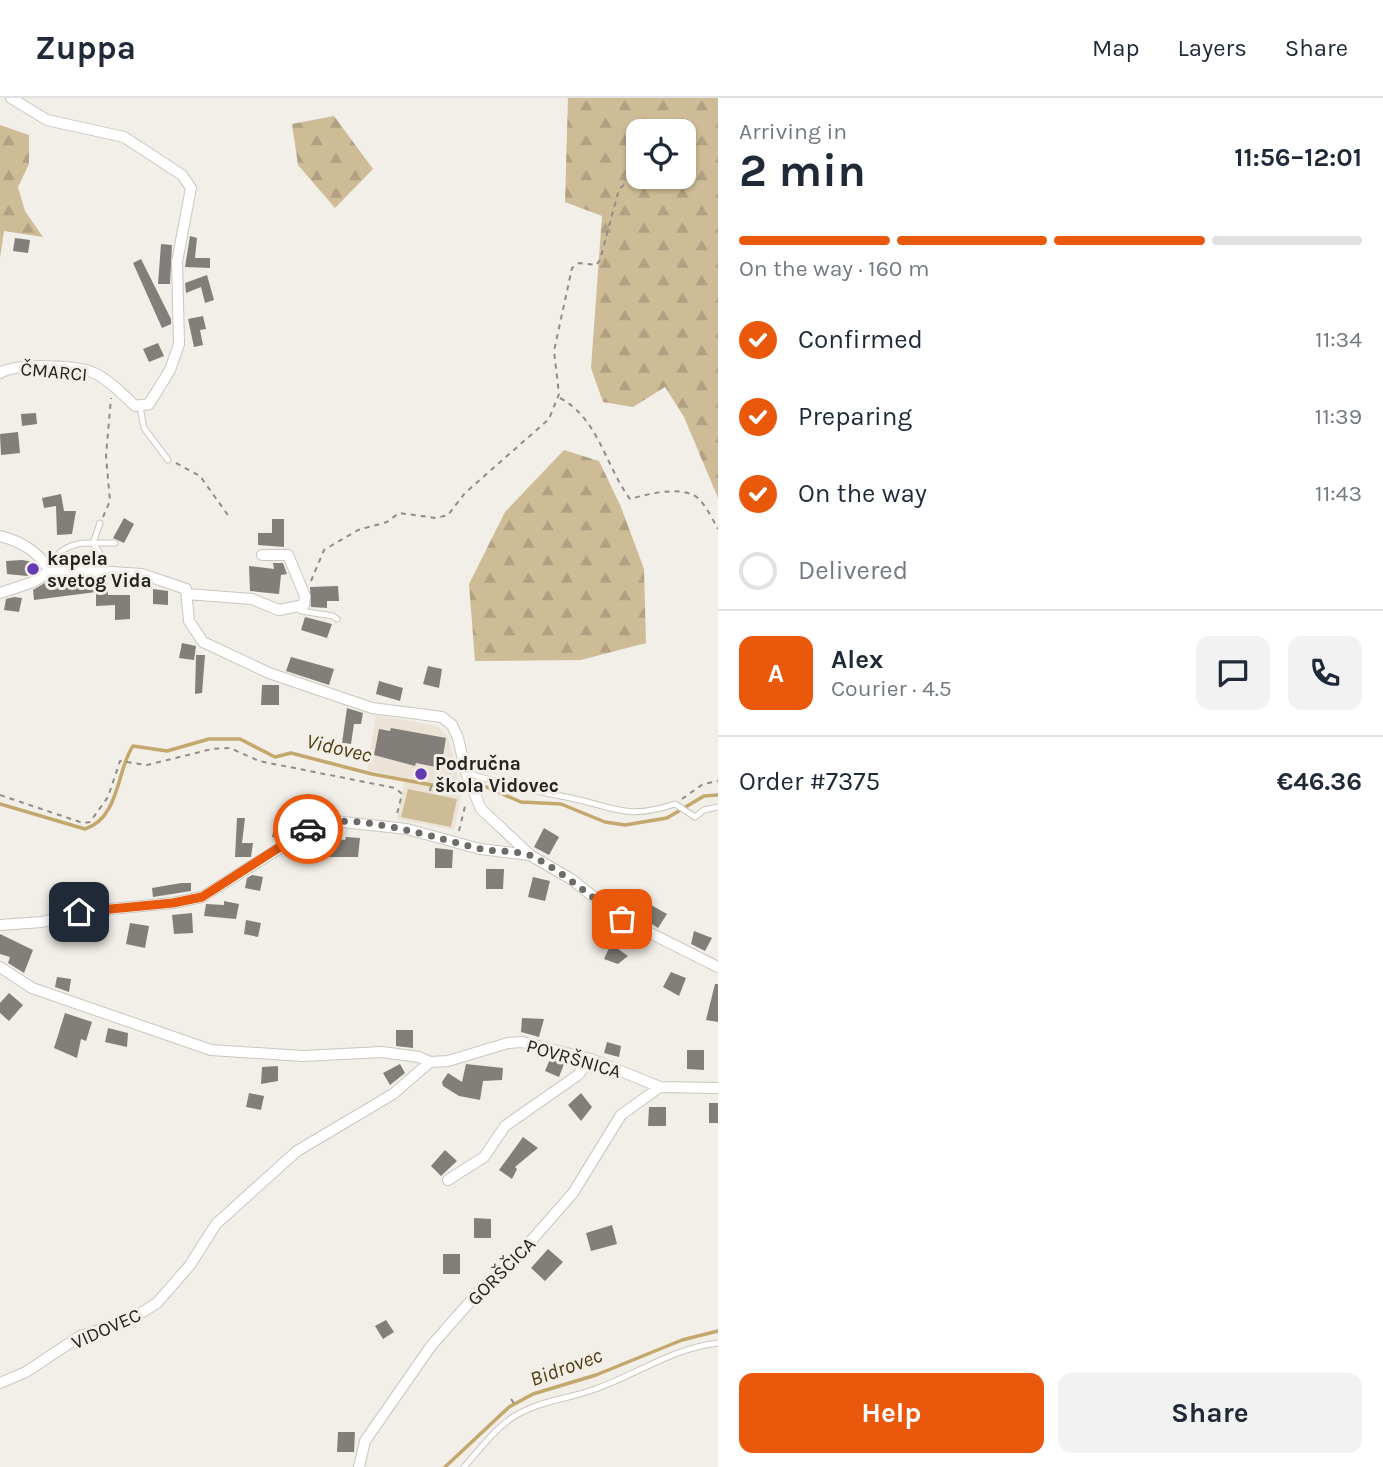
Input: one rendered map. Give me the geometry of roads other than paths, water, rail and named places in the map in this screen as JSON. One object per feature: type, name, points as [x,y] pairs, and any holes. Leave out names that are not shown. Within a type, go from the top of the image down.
[{"type":"street","points":[[11,98],[47,120],[124,137],[182,175],[191,188],[177,262],[179,344],[155,398],[140,407]]},
{"type":"street","name":"ČMARCI","points":[[0,373],[15,365],[90,371],[135,406],[140,407]]},
{"type":"street","points":[[0,536],[20,542],[40,556],[51,571]]},
{"type":"street","points":[[187,594],[252,599],[279,610],[298,608],[305,602],[302,587],[288,555],[262,555]]},
{"type":"street","points":[[0,593],[33,582],[51,571],[106,570],[142,574],[178,583],[187,594],[189,621],[203,642],[269,673],[372,708],[442,717],[453,726],[471,786],[481,809],[530,855],[571,879],[622,919],[718,967]]},
{"type":"street","points":[[0,925],[42,922],[79,912],[173,903],[202,897],[293,841],[318,822],[332,820],[393,828],[480,849],[530,855]]},
{"type":"street","points":[[0,967],[32,988],[211,1050],[303,1056],[382,1052],[419,1057],[430,1062]]},
{"type":"street","name":"POVRŠNICA","points":[[430,1062],[448,1061],[508,1042],[522,1042],[591,1059],[660,1087],[718,1088]]},
{"type":"street","points":[[448,1180],[484,1157],[505,1126],[578,1075],[591,1059]]},
{"type":"street","name":"VIDOVEC","points":[[0,1383],[26,1372],[80,1336],[128,1321],[157,1303],[190,1265],[216,1224],[297,1150],[393,1094],[430,1062]]},
{"type":"street","name":"GORŠČICA","points":[[359,1467],[365,1441],[431,1346],[482,1288],[516,1258],[573,1193],[621,1115],[660,1087]]},
{"type":"lane","points":[[140,407],[144,428],[168,460]]},
{"type":"lane","points":[[93,543],[100,523]]},
{"type":"lane","points":[[51,571],[52,561],[63,549],[78,542],[115,543]]},
{"type":"lane","points":[[93,543],[103,558],[106,570]]},
{"type":"lane","points":[[298,608],[337,619]]},
{"type":"lane","points":[[471,786],[568,797],[614,812],[650,812],[677,805],[695,817],[704,810],[718,807]]},
{"type":"lane","points":[[464,1467],[496,1431],[527,1409],[567,1395],[595,1390],[678,1352],[718,1343]]},
{"type":"waterway","name":"Vidovec","points":[[0,804],[85,829],[96,823],[111,804],[133,746],[167,751],[209,739],[240,739],[275,757],[291,753],[372,774],[437,786],[484,786],[521,802],[561,804],[605,822],[625,825],[667,818],[704,796],[718,795]]},
{"type":"waterway","name":"Bidrovec","points":[[445,1467],[509,1407],[533,1394],[596,1375],[682,1340],[718,1331]]},
{"type":"place","name":"kapela svetog Vida","points":[[33,569]]},
{"type":"place","name":"Područna škola Vidovec","points":[[421,774]]}]
